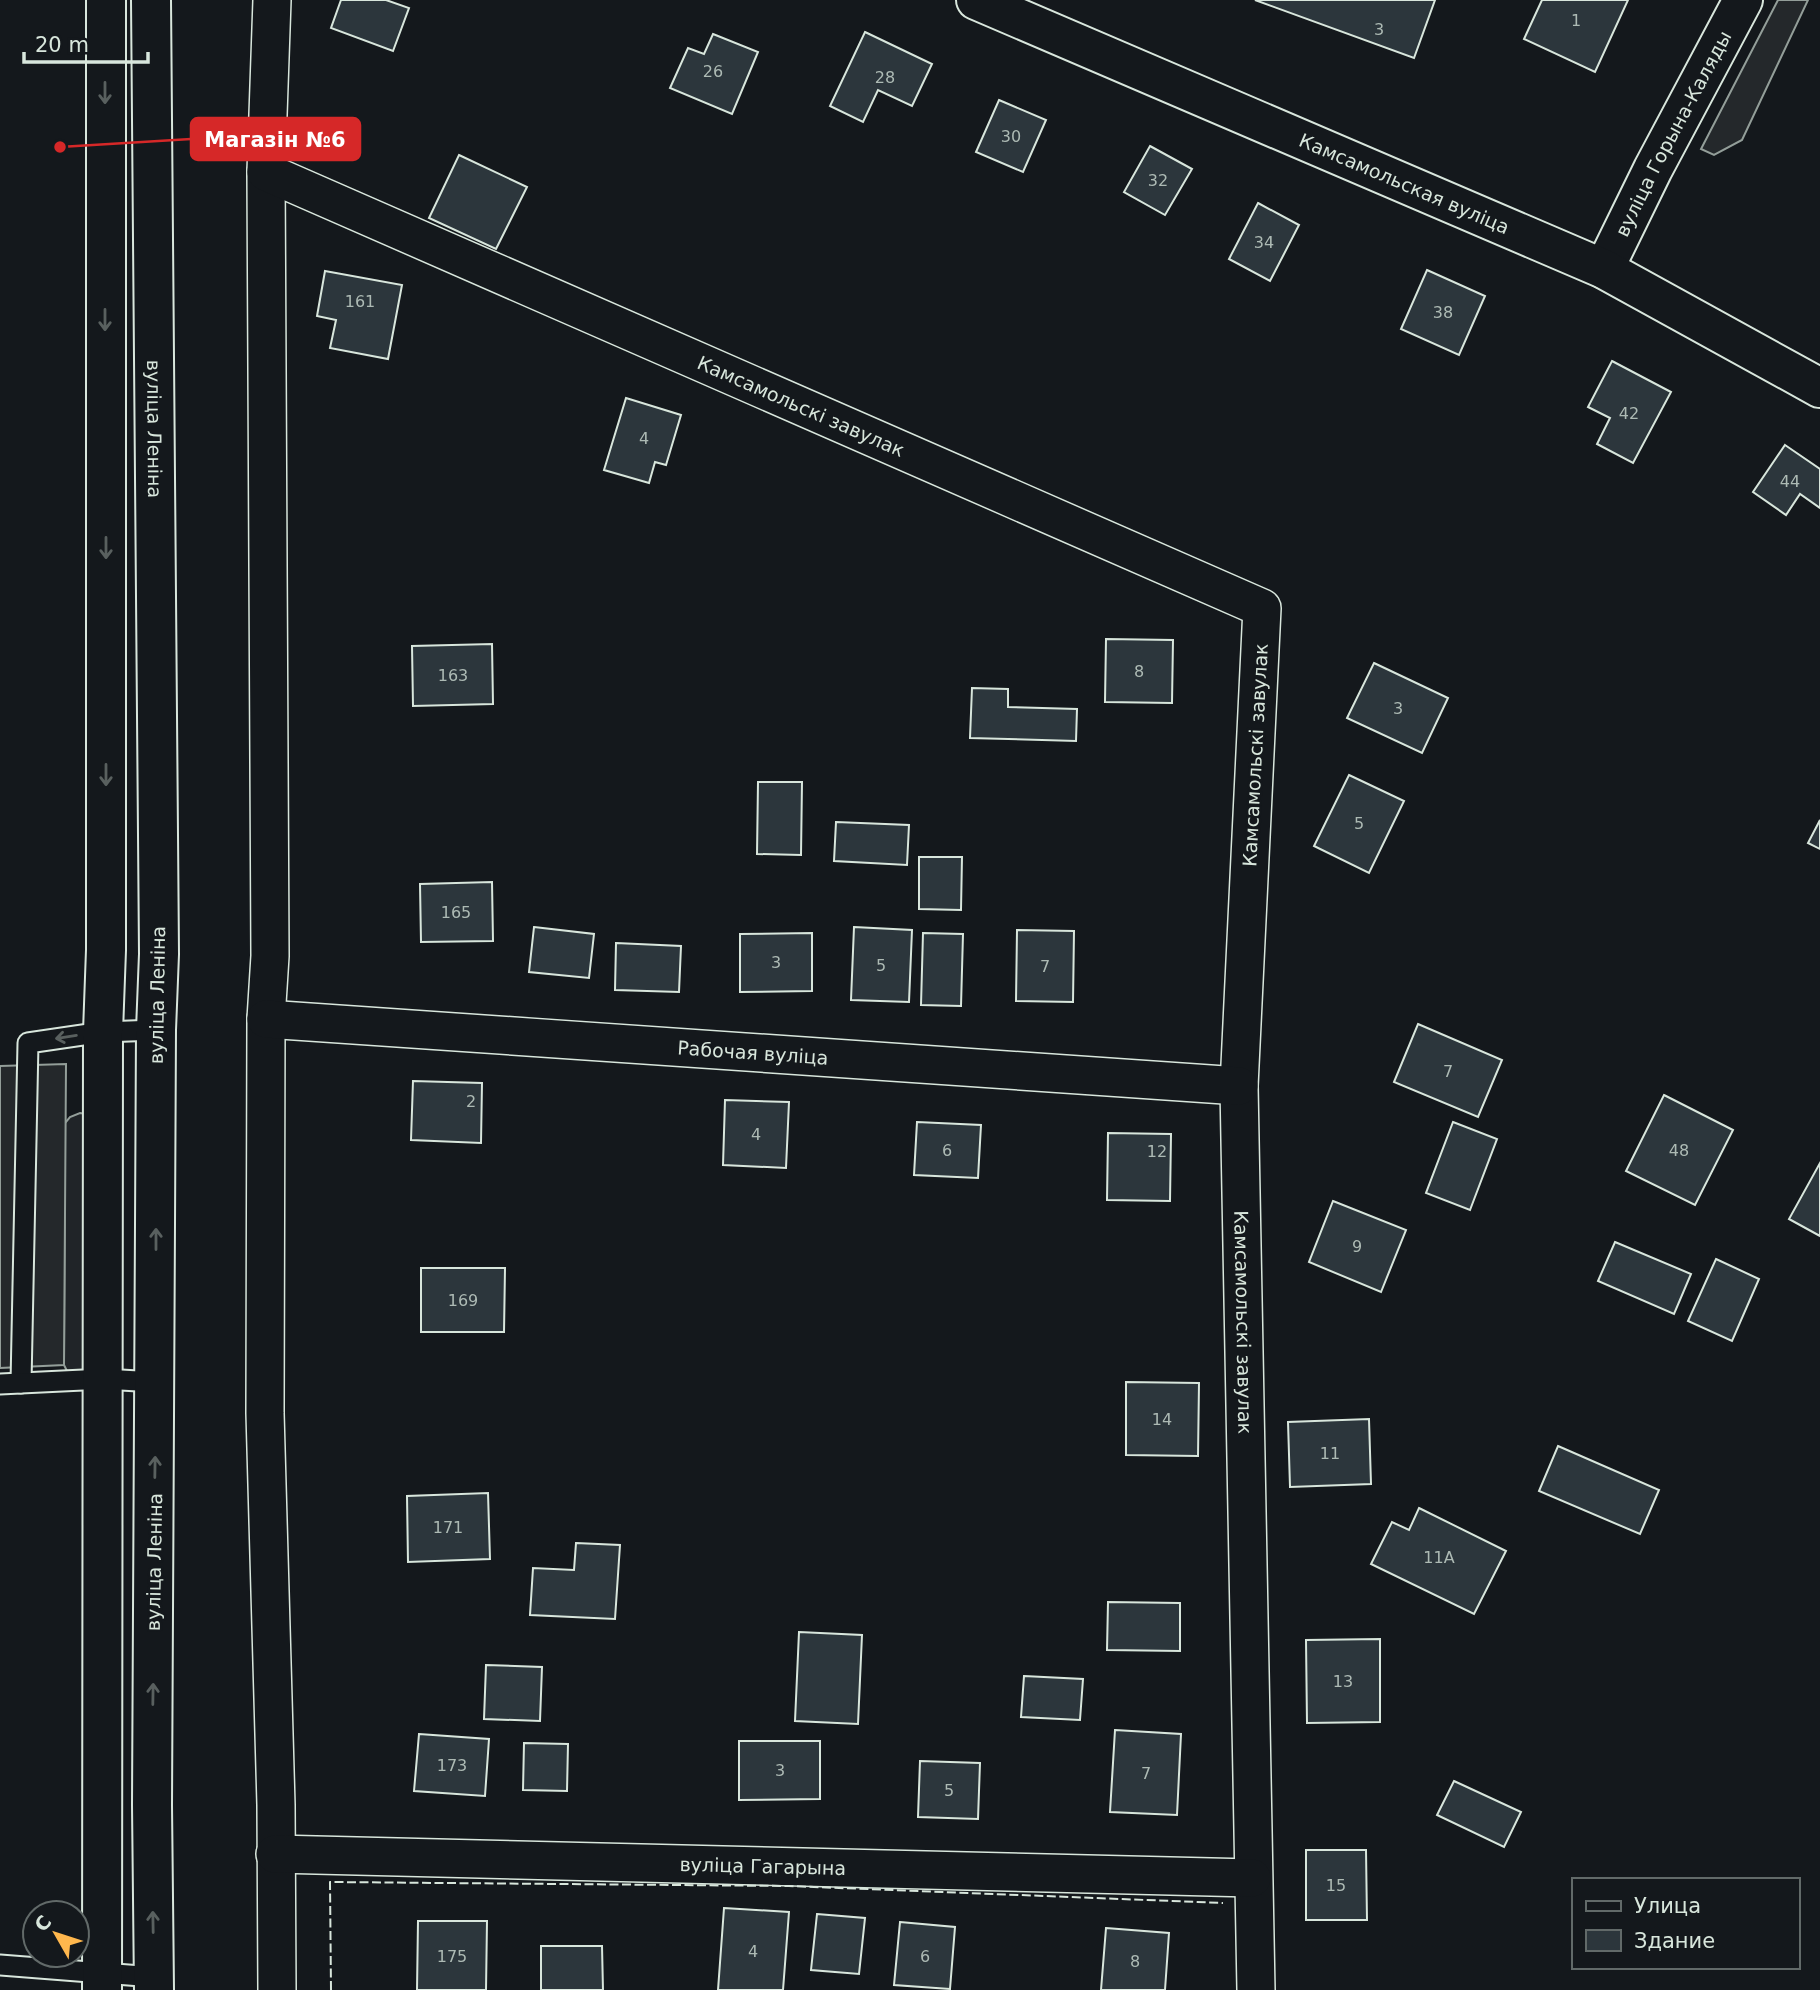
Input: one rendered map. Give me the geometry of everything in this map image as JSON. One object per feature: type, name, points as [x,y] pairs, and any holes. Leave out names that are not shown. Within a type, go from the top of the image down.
[{"type":"main road","points":[[102,1981],[106,0]]},
{"type":"main road","name":"вуліца Леніна","points":[[151,0],[159,954],[156,1030],[152,1805],[154,1983]]},
{"type":"main road","name":"Камсамольская вуліца","points":[[976,0],[1604,269],[1820,388]]},
{"type":"main road","name":"вуліца Горына-Каляды","points":[[1604,269],[1653,169],[1743,0]]},
{"type":"street","points":[[272,0],[266,173],[270,942],[266,1019],[265,1413],[277,1990]]},
{"type":"street","name":"Камсамольскі завулак","points":[[266,173],[1262,608],[1239,1086],[1256,1990]]},
{"type":"street","name":"Рабочая вуліца","points":[[266,1019],[1239,1086]]},
{"type":"street","name":"вуліца Гагарына","points":[[275,1854],[1252,1878]]},
{"type":"lane","points":[[21,1383],[28,1043],[103,1032],[156,1030]]},
{"type":"lane","points":[[0,1384],[104,1379],[155,1382]]},
{"type":"lane","points":[[0,1965],[102,1981],[154,1983]]},
{"type":"shaded area","points":[[1778,0],[1808,0],[1742,140],[1714,155],[1701,149]]},
{"type":"shaded area","points":[[66,1064],[64,1365],[0,1368],[0,1066]]},
{"type":"shaded area","points":[[86,1114],[84,1372],[75,1374],[67,1371],[64,1365],[65,1123],[70,1117]]},
{"type":"building","points":[[341,0],[386,0],[409,8],[393,51],[331,28]]},
{"type":"building","points":[[1255,0],[1435,0],[1414,58]]},
{"type":"building","points":[[1542,0],[1628,0],[1595,72],[1524,39]]},
{"type":"building","points":[[865,32],[932,64],[912,106],[878,90],[863,122],[830,106]]},
{"type":"building","points":[[713,34],[758,52],[732,114],[670,88],[688,48],[704,54]]},
{"type":"building","points":[[999,100],[1046,120],[1023,172],[976,152]]},
{"type":"building","points":[[1150,146],[1192,169],[1165,215],[1124,192]]},
{"type":"building","points":[[459,155],[527,187],[496,249],[429,218]]},
{"type":"building","points":[[1258,203],[1299,225],[1270,281],[1229,259]]},
{"type":"building","points":[[1427,270],[1485,296],[1459,355],[1401,329]]},
{"type":"building","points":[[325,271],[402,285],[388,359],[330,348],[336,320],[317,316]]},
{"type":"building","points":[[1612,361],[1671,392],[1633,463],[1597,444],[1610,418],[1588,407]]},
{"type":"building","points":[[626,398],[681,415],[666,465],[655,462],[649,483],[604,470]]},
{"type":"building","points":[[1785,445],[1820,469],[1820,508],[1800,494],[1786,515],[1753,492]]},
{"type":"building","points":[[1106,639],[1173,640],[1172,703],[1105,702]]},
{"type":"building","points":[[492,644],[493,704],[413,706],[412,646]]},
{"type":"building","points":[[1374,663],[1448,698],[1422,753],[1347,718]]},
{"type":"building","points":[[972,688],[1008,689],[1008,707],[1077,709],[1076,741],[970,738]]},
{"type":"building","points":[[1349,775],[1404,801],[1369,873],[1314,846]]},
{"type":"building","points":[[758,782],[802,782],[801,855],[757,854]]},
{"type":"building","points":[[1820,820],[1820,849],[1808,843]]},
{"type":"building","points":[[836,822],[909,825],[907,865],[834,861]]},
{"type":"building","points":[[919,857],[962,857],[961,910],[919,909]]},
{"type":"building","points":[[492,882],[493,941],[421,942],[420,884]]},
{"type":"building","points":[[534,927],[594,934],[589,978],[529,972]]},
{"type":"building","points":[[854,927],[912,930],[909,1002],[851,1000]]},
{"type":"building","points":[[1017,930],[1074,931],[1073,1002],[1016,1001]]},
{"type":"building","points":[[812,933],[812,991],[740,992],[740,934]]},
{"type":"building","points":[[923,933],[963,934],[961,1006],[921,1005]]},
{"type":"building","points":[[616,943],[681,946],[679,992],[615,990]]},
{"type":"building","points":[[1418,1024],[1502,1060],[1478,1117],[1394,1082]]},
{"type":"building","points":[[413,1081],[482,1083],[481,1143],[411,1140]]},
{"type":"building","points":[[1664,1095],[1733,1130],[1695,1205],[1626,1171]]},
{"type":"building","points":[[725,1100],[789,1102],[786,1168],[723,1165]]},
{"type":"building","points":[[917,1122],[981,1125],[978,1178],[914,1175]]},
{"type":"building","points":[[1453,1122],[1497,1139],[1470,1210],[1426,1193]]},
{"type":"building","points":[[1108,1133],[1171,1134],[1170,1201],[1107,1200]]},
{"type":"building","points":[[1820,1163],[1820,1236],[1789,1219]]},
{"type":"building","points":[[1333,1201],[1406,1230],[1381,1292],[1309,1262]]},
{"type":"building","points":[[1615,1242],[1691,1274],[1674,1314],[1598,1281]]},
{"type":"building","points":[[1716,1259],[1759,1279],[1732,1341],[1688,1321]]},
{"type":"building","points":[[421,1268],[505,1268],[504,1332],[421,1332]]},
{"type":"building","points":[[1126,1382],[1199,1383],[1198,1456],[1126,1455]]},
{"type":"building","points":[[1369,1419],[1371,1484],[1290,1487],[1288,1422]]},
{"type":"building","points":[[1558,1446],[1659,1490],[1640,1534],[1539,1491]]},
{"type":"building","points":[[488,1493],[490,1559],[408,1562],[407,1496]]},
{"type":"building","points":[[1419,1508],[1506,1551],[1474,1614],[1371,1564],[1392,1522],[1409,1530]]},
{"type":"building","points":[[576,1543],[620,1545],[615,1619],[530,1615],[533,1568],[574,1570]]},
{"type":"building","points":[[1108,1602],[1180,1603],[1180,1651],[1107,1650]]},
{"type":"building","points":[[799,1632],[862,1635],[858,1724],[795,1721]]},
{"type":"building","points":[[1380,1639],[1380,1722],[1307,1723],[1306,1640]]},
{"type":"building","points":[[486,1665],[542,1667],[540,1721],[484,1719]]},
{"type":"building","points":[[1024,1676],[1083,1679],[1080,1720],[1021,1717]]},
{"type":"building","points":[[1115,1730],[1181,1734],[1177,1815],[1110,1812]]},
{"type":"building","points":[[419,1734],[489,1739],[485,1796],[414,1791]]},
{"type":"building","points":[[739,1741],[820,1741],[820,1799],[739,1800]]},
{"type":"building","points":[[524,1743],[568,1744],[567,1791],[523,1790]]},
{"type":"building","points":[[920,1761],[980,1763],[978,1819],[918,1817]]},
{"type":"building","points":[[1454,1781],[1521,1812],[1504,1847],[1437,1815]]},
{"type":"building","points":[[1306,1850],[1366,1850],[1367,1920],[1306,1920]]},
{"type":"building","points":[[724,1908],[789,1912],[783,1990],[718,1990]]},
{"type":"building","points":[[817,1914],[865,1918],[859,1974],[811,1970]]},
{"type":"building","points":[[418,1921],[487,1921],[486,1990],[417,1990]]},
{"type":"building","points":[[900,1922],[955,1927],[950,1989],[894,1985]]},
{"type":"building","points":[[1106,1928],[1169,1933],[1165,1990],[1101,1990]]},
{"type":"building","points":[[541,1946],[602,1946],[603,1990],[541,1990]]},
{"type":"fence","points":[[331,1990],[330,1882],[789,1886],[1223,1903]]},
{"type":"place","name":"Магазін №6","points":[[60,147]]}]
